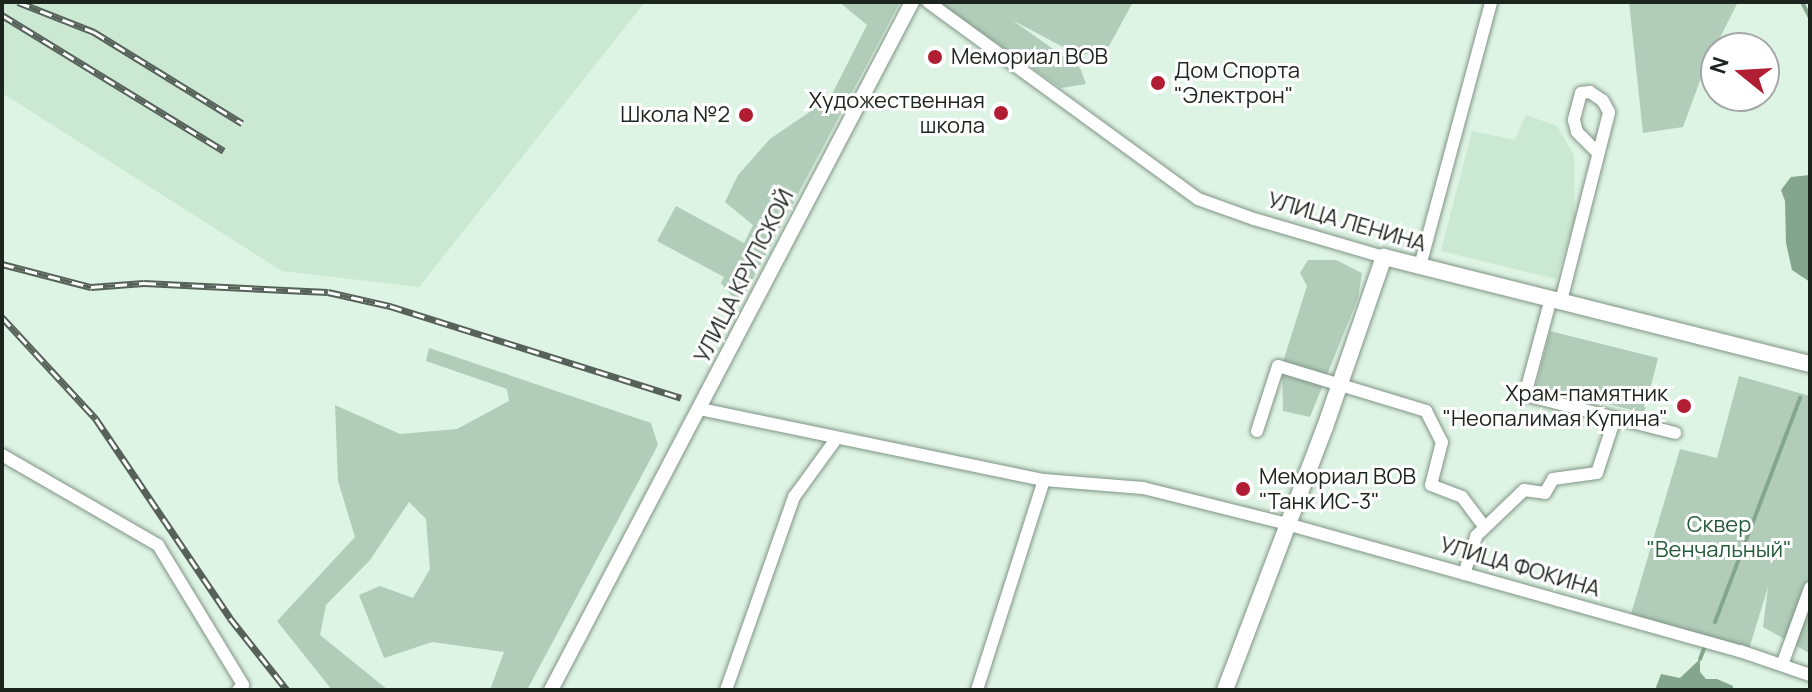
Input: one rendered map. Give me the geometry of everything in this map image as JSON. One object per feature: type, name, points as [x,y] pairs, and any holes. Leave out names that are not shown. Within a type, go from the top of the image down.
[{"type":"main road","name":"УЛИЦА ЛЕНИНА","points":[[1384,257],[1810,364]]},
{"type":"main road","points":[[1225,690],[1341,383],[1384,257]]},
{"type":"street","name":"УЛИЦА КРУПСКОЙ","points":[[551,690],[912,2]]},
{"type":"street","name":"УЛИЦА ЛЕНИНА","points":[[928,2],[1198,199],[1254,219],[1384,257]]},
{"type":"street","points":[[1420,266],[1491,2]]},
{"type":"street","points":[[1597,152],[1588,203],[1525,395],[1675,433]]},
{"type":"street","points":[[1257,431],[1278,366],[1426,411],[1442,442],[1431,485],[1462,497],[1485,527]]},
{"type":"street","name":"УЛИЦА ФОКИНА","points":[[700,409],[1044,480],[1143,488],[1287,524],[1740,651],[1810,675]]},
{"type":"street","points":[[1464,574],[1476,536],[1524,490],[1545,493],[1553,479],[1597,473],[1615,418]]},
{"type":"street","points":[[726,690],[794,497],[836,439]]},
{"type":"street","points":[[2,455],[158,545],[243,685],[238,690]]},
{"type":"street","points":[[977,690],[1044,480]]},
{"type":"street","points":[[1782,665],[1810,588]]},
{"type":"shaded area","points":[[2,2],[645,2],[419,287],[282,271],[2,93]]},
{"type":"shaded area","points":[[1526,115],[1557,126],[1574,155],[1575,218],[1556,279],[1441,251],[1472,131],[1515,140]]},
{"type":"shaded area","points":[[1810,175],[1810,282],[1792,270],[1786,243],[1785,201],[1781,190],[1791,177]]},
{"type":"shaded area","points":[[1700,659],[1700,672],[1706,679],[1717,679],[1733,686],[1733,690],[1655,690],[1661,674],[1680,678]]},
{"type":"green space","points":[[839,2],[900,2],[739,305],[721,283],[724,277],[657,241],[676,206],[744,243],[753,225],[725,202],[738,175],[770,139],[830,98],[867,25]]},
{"type":"green space","points":[[938,2],[1133,2],[1109,46],[1080,56],[1012,20],[1080,68],[1086,84],[1061,88]]},
{"type":"green space","points":[[1629,2],[1738,2],[1723,32],[1700,32],[1700,81],[1683,127],[1643,133]]},
{"type":"green space","points":[[1308,260],[1336,260],[1362,273],[1358,298],[1310,417],[1283,411],[1282,365],[1307,286],[1300,273]]},
{"type":"green space","points":[[1550,331],[1658,358],[1644,413],[1536,386]]},
{"type":"green space","points":[[429,348],[651,423],[658,445],[527,690],[490,690],[504,652],[432,642],[384,658],[359,595],[380,586],[413,598],[430,569],[426,519],[409,502],[370,560],[326,605],[320,635],[388,690],[332,690],[277,621],[355,537],[338,481],[335,405],[400,434],[457,429],[509,401],[507,389],[426,361]]},
{"type":"green space","name":"Сквер \"Венчальный\"","points":[[1739,376],[1810,396],[1809,653],[1763,627],[1768,587],[1749,649],[1631,614],[1680,449],[1717,458]]},
{"type":"waterway","points":[[1802,2],[1810,18]]},
{"type":"waterway","points":[[1715,622],[1800,398]]},
{"type":"waterway","points":[[1700,659],[1705,646]]},
{"type":"railway","points":[[18,2],[94,32],[242,123]]},
{"type":"railway","points":[[2,15],[224,151]]},
{"type":"railway","points":[[2,264],[91,287],[144,283],[328,292],[390,306],[681,398]]},
{"type":"railway","points":[[2,317],[96,419],[230,618],[287,690]]},
{"type":"place","name":"Мемориал ВОВ","points":[[935,57]]},
{"type":"place","name":"Дом Спорта \"Электрон\"","points":[[1158,83]]},
{"type":"place","name":"Художественная школа","points":[[1001,113]]},
{"type":"place","name":"Школа №2","points":[[746,115]]},
{"type":"place","name":"Храм-памятник \"Неопалимая Купина\"","points":[[1684,406]]},
{"type":"place","name":"Мемориал ВОВ \"Танк ИС-3\"","points":[[1243,489]]}]
